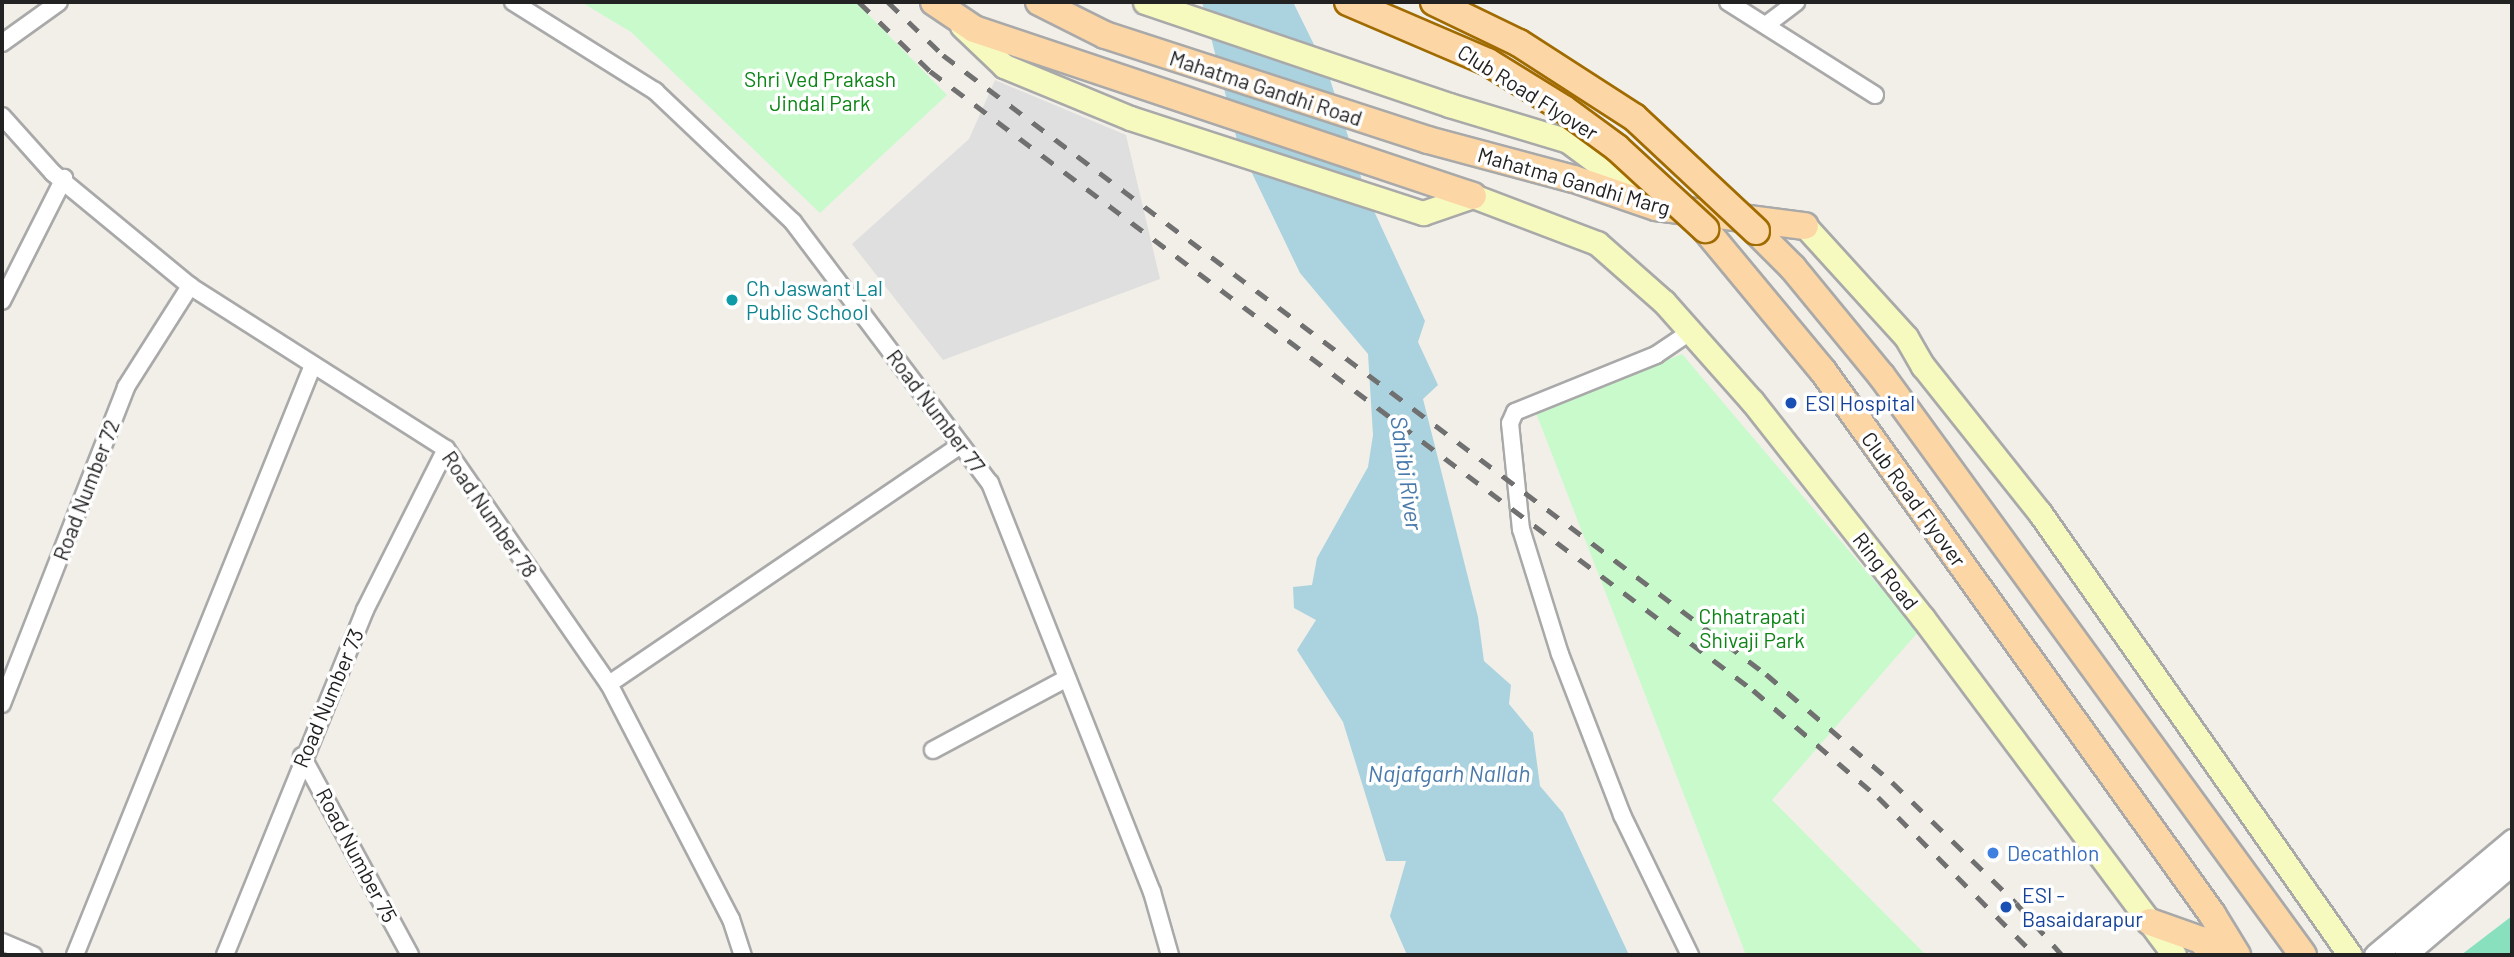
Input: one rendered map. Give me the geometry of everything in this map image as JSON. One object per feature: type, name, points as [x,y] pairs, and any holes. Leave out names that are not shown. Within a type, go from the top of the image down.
[{"type":"main road","name":"Mahatma Gandhi Road","points":[[1039,2],[1105,35],[1428,140]]},
{"type":"main road","points":[[1145,2],[1568,141],[1656,207]]},
{"type":"main road","name":"Club Road Flyover","points":[[1348,2],[1488,62],[1564,109],[1617,148],[1705,229],[1823,371],[2212,914],[2237,955]]},
{"type":"main road","name":"Club Road Flyover","points":[[1434,2],[1519,43],[1634,117],[1793,268],[1881,375],[2296,945]]},
{"type":"main road","name":"Mahatma Gandhi Road","points":[[942,9],[974,29],[1415,176]]},
{"type":"main road","points":[[942,9],[1004,66],[1163,129],[1423,213],[1473,196]]},
{"type":"main road","name":"Mahatma Gandhi Marg","points":[[1428,140],[1574,178],[1656,207],[1805,226]]},
{"type":"main road","name":"Mahatma Gandhi Marg","points":[[1415,176],[1560,226]]},
{"type":"main road","name":"Ring Road","points":[[1560,226],[1597,243],[1629,267],[1752,401],[1923,618],[2174,955]]},
{"type":"main road","points":[[1805,226],[1906,337],[1923,366],[2040,513],[2350,955]]},
{"type":"main road","points":[[2150,922],[2201,940],[2214,955]]},
{"type":"street","points":[[2,43],[59,2]]},
{"type":"street","name":"Road Number 77","points":[[513,2],[655,91],[793,222],[990,483],[1152,892],[1170,955]]},
{"type":"street","points":[[1728,2],[1875,94]]},
{"type":"street","points":[[1766,25],[1796,2]]},
{"type":"street","name":"Road Number 78","points":[[2,116],[53,173],[64,178],[190,286],[446,449],[608,684],[730,919],[743,955]]},
{"type":"street","points":[[2,301],[64,178]]},
{"type":"street","name":"Road Number 72","points":[[2,704],[126,387],[190,286]]},
{"type":"street","points":[[1690,332],[1656,355],[1515,412],[1510,441],[1521,529],[1560,654],[1622,816],[1690,955]]},
{"type":"street","points":[[75,955],[313,365]]},
{"type":"street","points":[[608,684],[961,445]]},
{"type":"street","name":"Road Number 73","points":[[225,955],[302,756],[383,570],[446,449]]},
{"type":"street","points":[[933,750],[1067,678]]},
{"type":"street","name":"Road Number 75","points":[[302,756],[410,955]]},
{"type":"street","points":[[2375,955],[2512,840]]},
{"type":"street","points":[[2405,955],[2512,864]]},
{"type":"street","points":[[2,942],[33,955]]},
{"type":"shaded area","points":[[995,80],[1126,135],[1160,279],[943,360],[852,244],[969,139]]},
{"type":"green space","name":"Shri Ved Prakash Jindal Park","points":[[581,2],[856,2],[947,95],[820,213],[631,32]]},
{"type":"green space","name":"Chhatrapati Shivaji Park","points":[[1682,354],[1918,632],[1772,800],[1926,955],[1746,955],[1536,413]]},
{"type":"green space","points":[[2512,916],[2512,955],[2461,955]]},
{"type":"water","name":"Najafgarh Nallah","points":[[1202,2],[1293,2],[1328,73],[1367,196],[1425,321],[1418,342],[1438,385],[1423,399],[1478,617],[1484,661],[1511,685],[1509,704],[1533,733],[1540,786],[1563,813],[1629,955],[1407,955],[1390,916],[1406,861],[1386,861],[1343,722],[1297,650],[1316,620],[1294,608],[1293,587],[1312,585],[1317,558],[1368,467],[1373,435],[1368,354],[1300,273],[1238,144]]},
{"type":"railway","points":[[859,2],[930,71],[1753,690],[1878,797],[2035,955]]},
{"type":"railway","points":[[888,2],[943,55],[1766,674],[1892,782],[2016,903],[2062,955]]},
{"type":"place","name":"Ch Jaswant Lal Public School","points":[[732,300]]},
{"type":"place","name":"ESI Hospital","points":[[1791,403]]},
{"type":"place","name":"Decathlon","points":[[1993,853]]},
{"type":"place","name":"ESI - Basaidarapur","points":[[2006,907]]},
{"type":"water label","name":"Sahibi River","points":[[1407,473]]}]
